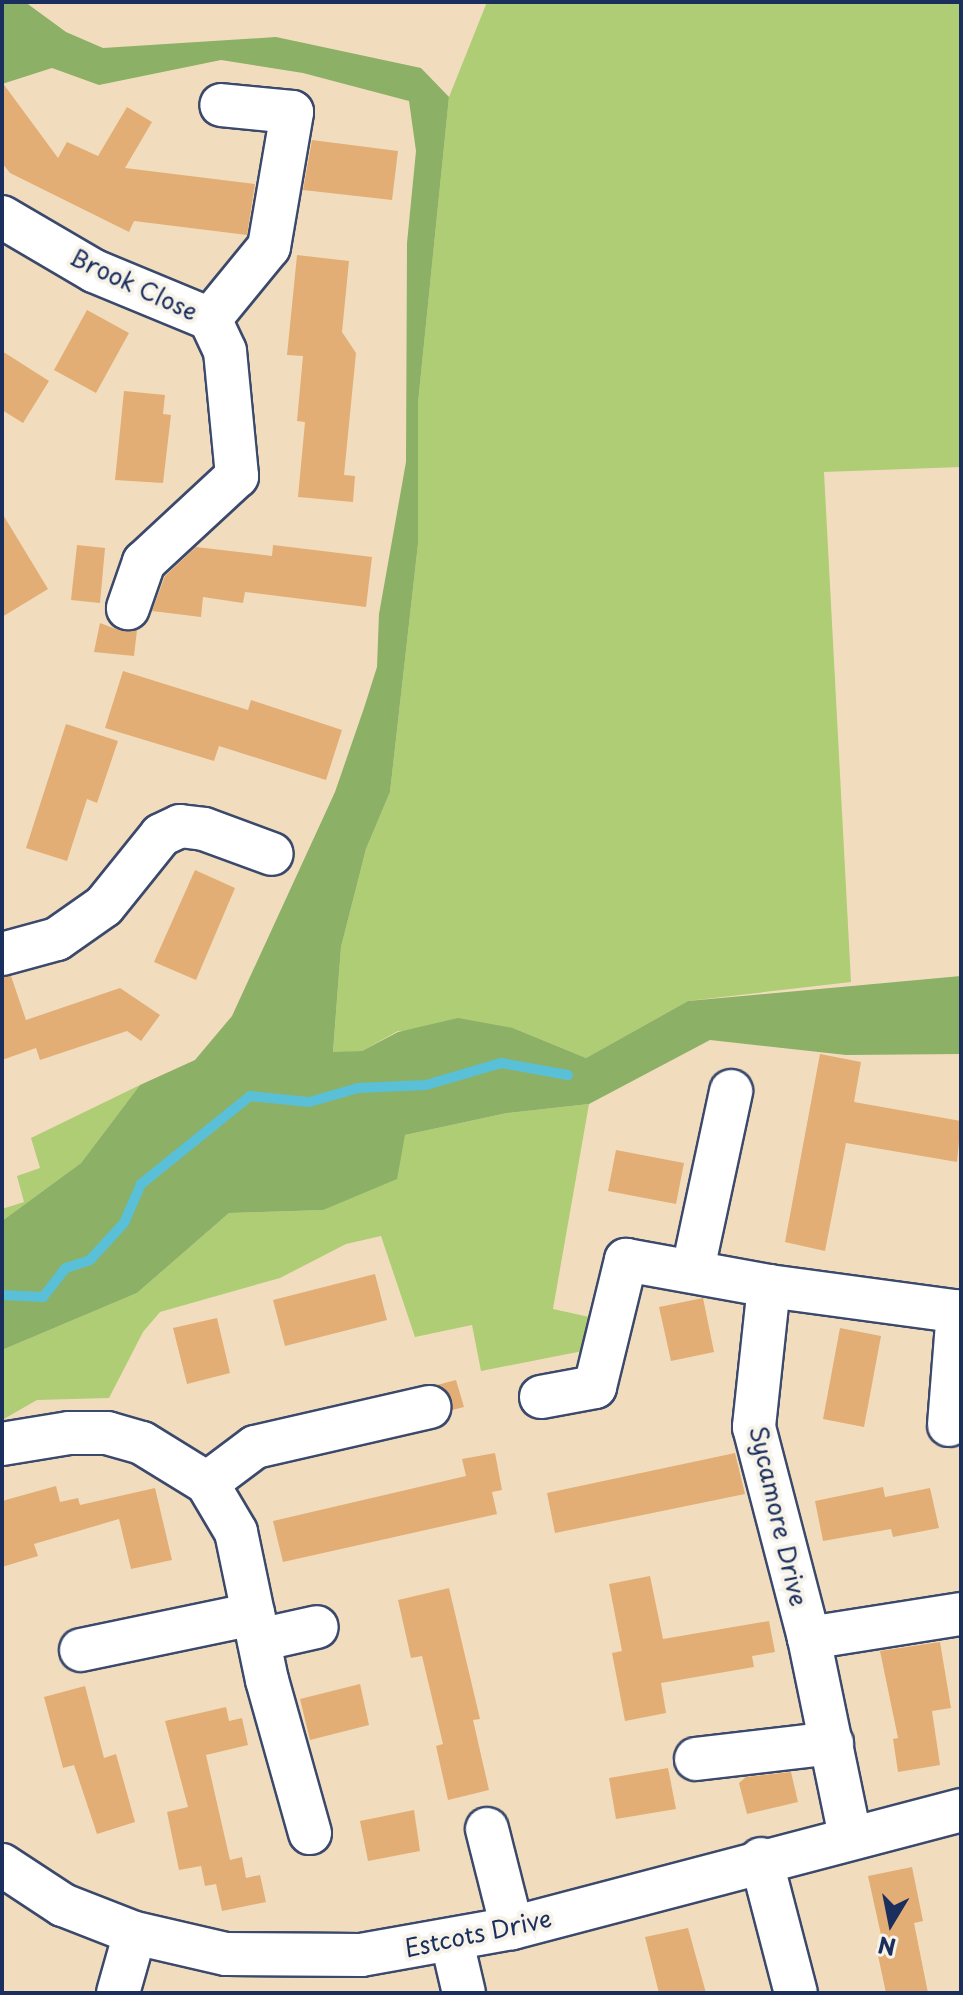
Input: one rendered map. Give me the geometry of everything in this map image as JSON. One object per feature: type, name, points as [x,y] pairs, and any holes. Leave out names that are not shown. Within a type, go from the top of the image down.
[{"type":"street","points":[[210,319],[269,247],[292,112],[221,105]]},
{"type":"street","name":"Brook Close","points":[[2,217],[94,271],[210,319],[225,351],[237,476],[144,562],[128,608]]},
{"type":"street","points":[[2,954],[57,939],[104,906],[161,835],[180,826],[204,829],[272,854]]},
{"type":"street","points":[[693,1269],[731,1091]]},
{"type":"street","points":[[541,1397],[595,1387],[616,1314],[626,1260],[693,1269],[769,1286],[960,1312],[949,1425]]},
{"type":"street","name":"Sycamore Drive","points":[[769,1286],[754,1427],[809,1638],[850,1836]]},
{"type":"street","points":[[207,1483],[255,1447],[429,1407]]},
{"type":"street","points":[[2,1444],[69,1433],[107,1433],[142,1443],[207,1483],[236,1532],[267,1680],[310,1833]]},
{"type":"street","points":[[809,1638],[961,1614]]},
{"type":"street","points":[[81,1650],[256,1627],[317,1627]]},
{"type":"street","points":[[696,1759],[832,1743]]},
{"type":"street","name":"Estcots Drive","points":[[2,1865],[63,1905],[135,1933],[226,1954],[295,1958],[452,1942],[761,1859],[961,1810]]},
{"type":"street","points":[[487,1829],[512,1928]]},
{"type":"street","points":[[761,1859],[796,1993]]},
{"type":"street","points":[[118,1993],[135,1933]]},
{"type":"street","points":[[452,1942],[464,1993]]},
{"type":"green space","points":[[2,2],[25,2],[66,32],[103,48],[276,37],[421,68],[449,97],[418,403],[418,544],[390,792],[366,849],[341,947],[333,1052],[362,1051],[398,1032],[458,1018],[513,1028],[586,1058],[688,1001],[961,976],[961,1054],[846,1055],[710,1040],[589,1104],[507,1113],[405,1135],[397,1179],[323,1210],[229,1213],[137,1293],[2,1350],[2,1221],[81,1163],[140,1085],[195,1060],[232,1016],[335,792],[377,667],[379,614],[406,462],[407,243],[416,151],[409,101],[303,73],[221,60],[99,85],[52,68],[2,84]]},
{"type":"green space","points":[[487,2],[961,2],[961,467],[824,472],[851,982],[688,1001],[586,1058],[513,1028],[398,1031],[362,1051],[333,1053],[341,947],[366,849],[390,792],[418,544],[418,403],[449,97]]},
{"type":"green space","points":[[140,1085],[81,1163],[2,1221],[2,1209],[24,1202],[17,1176],[40,1168],[31,1138]]},
{"type":"green space","points":[[589,1104],[553,1309],[603,1320],[598,1348],[481,1371],[472,1325],[415,1337],[381,1236],[346,1244],[280,1278],[160,1312],[143,1332],[109,1398],[37,1400],[2,1420],[2,1350],[137,1293],[229,1213],[323,1210],[405,1135],[507,1113]]},
{"type":"building","points":[[2,82],[58,158],[67,142],[98,156],[127,107],[152,122],[125,168],[255,184],[247,235],[134,221],[129,232],[10,173],[2,163]]},
{"type":"building","points":[[312,140],[398,151],[392,200],[303,190]]},
{"type":"building","points":[[297,255],[349,261],[342,332],[356,353],[344,475],[355,476],[353,502],[298,497],[305,422],[297,421],[303,356],[287,355]]},
{"type":"building","points":[[87,310],[129,333],[96,393],[54,370]]},
{"type":"building","points":[[2,351],[49,381],[23,423],[2,410]]},
{"type":"building","points":[[124,391],[165,395],[163,414],[171,415],[163,483],[115,480]]},
{"type":"building","points":[[2,513],[48,589],[2,617]]},
{"type":"building","points":[[77,545],[105,548],[100,603],[71,600]]},
{"type":"building","points":[[273,545],[372,557],[366,607],[245,592],[243,603],[203,597],[201,617],[152,611],[165,576],[196,547],[272,556]]},
{"type":"building","points":[[100,623],[121,631],[137,630],[134,656],[94,652]]},
{"type":"building","points":[[123,671],[248,710],[251,700],[342,730],[326,780],[219,746],[214,761],[105,728]]},
{"type":"building","points":[[66,724],[118,741],[97,803],[87,799],[67,861],[26,848]]},
{"type":"building","points":[[195,870],[235,888],[196,980],[154,962]]},
{"type":"building","points":[[11,976],[26,1020],[120,988],[160,1015],[141,1041],[127,1031],[40,1060],[36,1048],[2,1060],[2,977]]},
{"type":"building","points":[[820,1054],[861,1062],[854,1102],[961,1121],[957,1162],[846,1143],[825,1251],[785,1242]]},
{"type":"building","points":[[616,1150],[684,1163],[676,1204],[608,1191]]},
{"type":"building","points":[[375,1274],[387,1320],[285,1346],[273,1300]]},
{"type":"building","points":[[703,1298],[714,1352],[671,1361],[659,1307]]},
{"type":"building","points":[[217,1318],[230,1373],[187,1384],[173,1328]]},
{"type":"building","points":[[840,1328],[881,1336],[864,1427],[823,1419]]},
{"type":"building","points":[[456,1380],[464,1407],[452,1410],[447,1391],[437,1385]]},
{"type":"building","points":[[495,1453],[502,1490],[492,1492],[497,1514],[283,1562],[273,1521],[466,1476],[462,1459]]},
{"type":"building","points":[[735,1453],[745,1494],[555,1533],[547,1493]]},
{"type":"building","points":[[56,1486],[60,1502],[78,1498],[80,1505],[155,1488],[172,1560],[131,1569],[119,1519],[34,1544],[38,1556],[2,1567],[2,1501]]},
{"type":"building","points":[[883,1487],[885,1497],[930,1488],[939,1528],[893,1537],[891,1529],[823,1541],[815,1501]]},
{"type":"building","points":[[650,1576],[663,1639],[769,1621],[775,1652],[752,1656],[754,1667],[661,1683],[666,1713],[625,1721],[612,1653],[622,1651],[609,1584]]},
{"type":"building","points":[[449,1588],[480,1719],[473,1720],[489,1790],[448,1800],[436,1746],[443,1744],[422,1656],[411,1658],[398,1600]]},
{"type":"building","points":[[940,1642],[951,1708],[932,1711],[940,1765],[898,1772],[893,1739],[898,1738],[880,1651]]},
{"type":"building","points":[[360,1684],[369,1725],[310,1740],[300,1699]]},
{"type":"building","points":[[85,1686],[104,1758],[116,1754],[135,1822],[97,1834],[74,1765],[63,1768],[44,1697]]},
{"type":"building","points":[[226,1707],[229,1721],[242,1718],[248,1745],[206,1755],[230,1860],[242,1857],[246,1878],[260,1875],[266,1902],[222,1911],[216,1884],[205,1886],[201,1866],[179,1870],[167,1812],[188,1807],[165,1721]]},
{"type":"building","points":[[668,1768],[676,1809],[616,1819],[609,1778]]},
{"type":"building","points":[[791,1772],[798,1802],[747,1814],[739,1783],[746,1777]]},
{"type":"building","points":[[414,1810],[420,1851],[368,1861],[360,1821]]},
{"type":"building","points":[[912,1867],[923,1921],[914,1923],[928,1993],[886,1993],[876,1946],[883,1944],[868,1876]]},
{"type":"building","points":[[688,1928],[706,1993],[659,1993],[645,1937]]},
{"type":"waterway","points":[[2,1295],[43,1297],[66,1268],[90,1260],[124,1223],[141,1184],[250,1096],[309,1102],[358,1088],[426,1085],[501,1063],[568,1075]]}]
